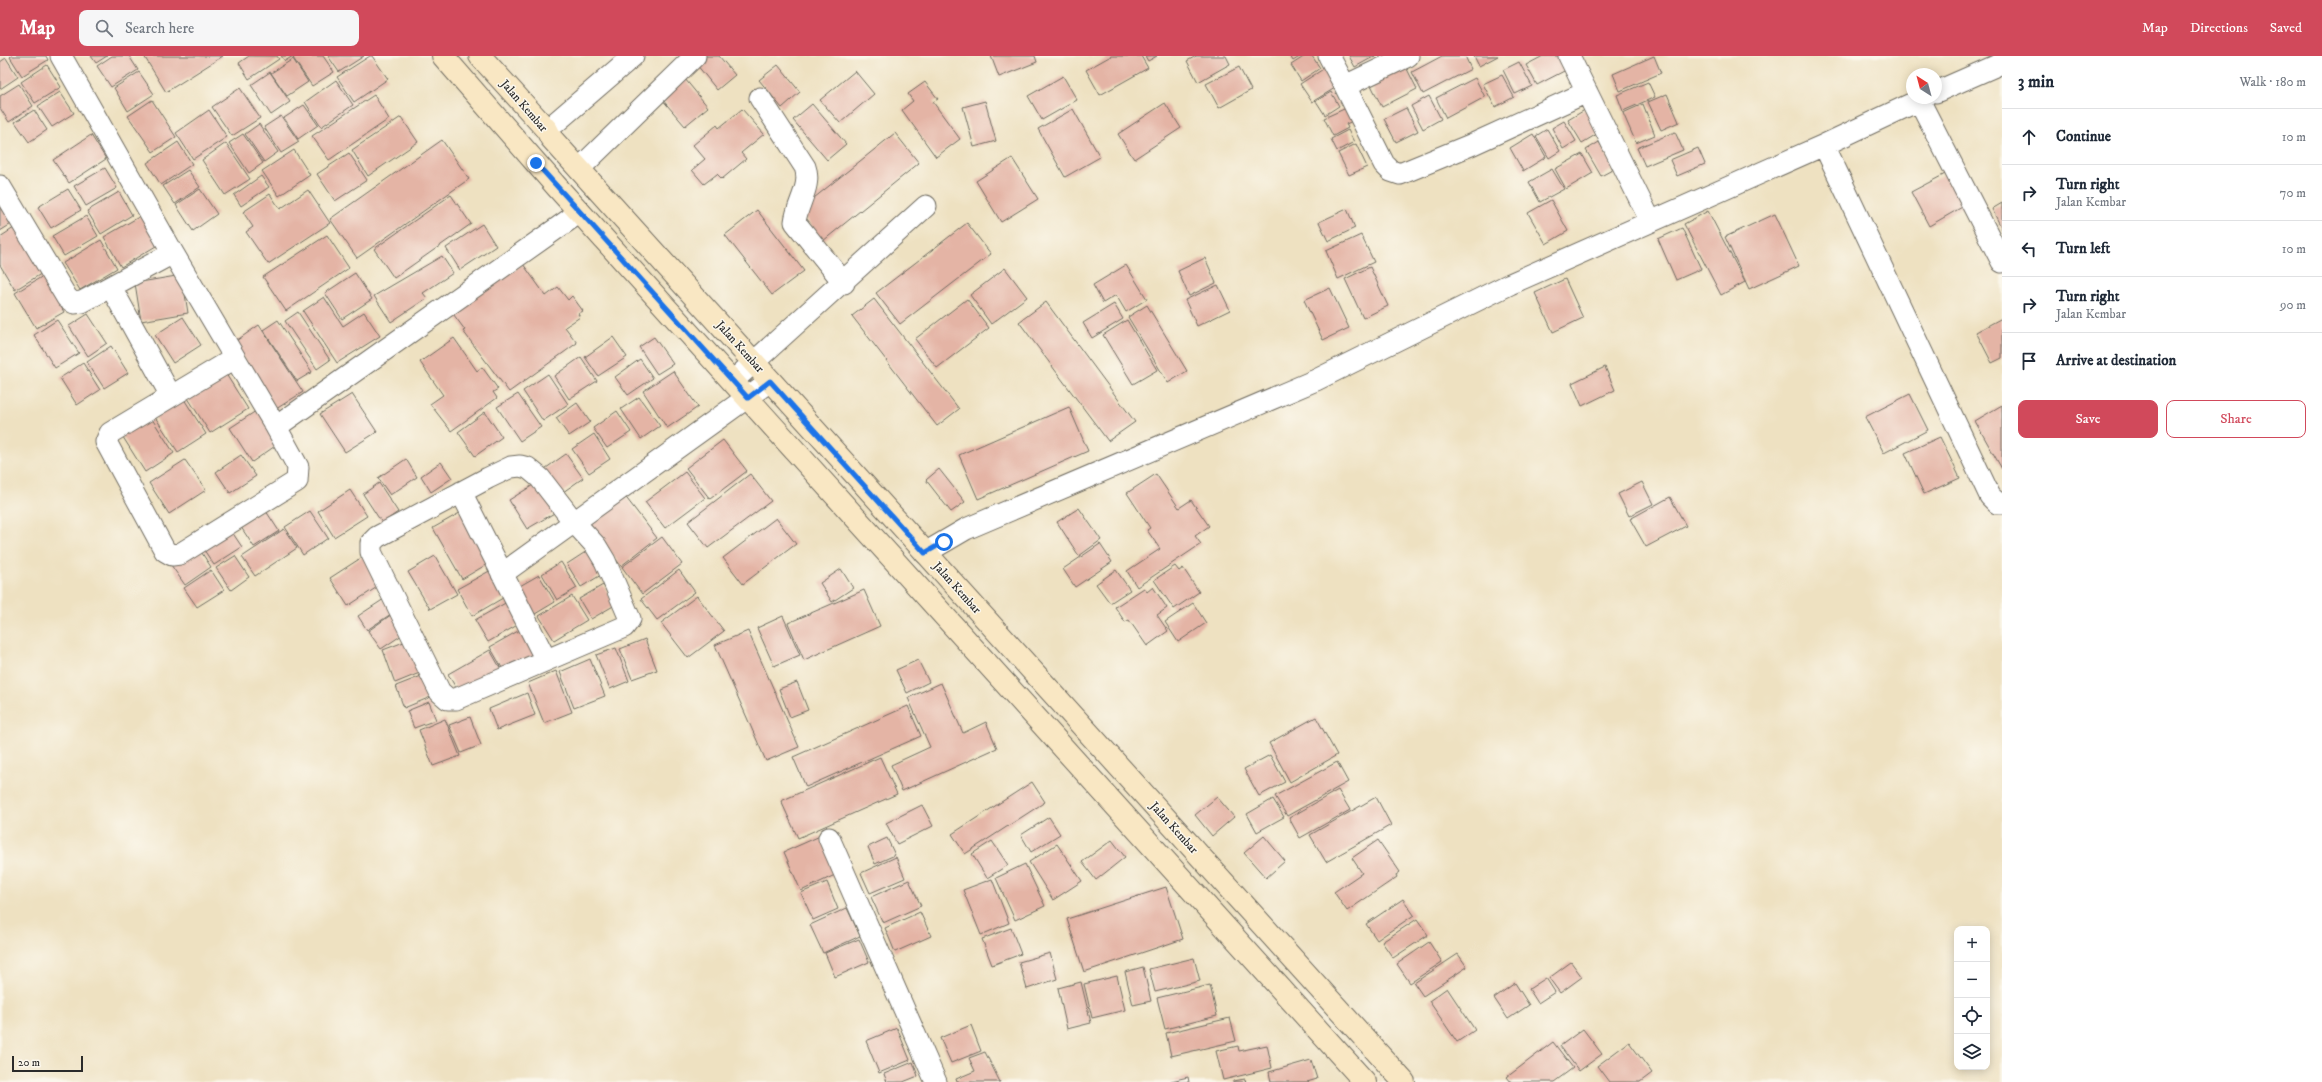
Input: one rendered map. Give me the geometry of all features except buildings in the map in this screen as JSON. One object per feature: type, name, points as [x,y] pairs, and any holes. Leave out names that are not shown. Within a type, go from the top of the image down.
[{"type":"main road","points":[[443,56],[557,187],[1364,1082]]},
{"type":"main road","name":"Jalan Kembar","points":[[480,56],[549,134],[574,165],[1404,1082]]},
{"type":"street","points":[[61,56],[173,253],[276,427],[298,467],[299,477],[294,484],[180,554],[168,554],[106,442],[110,433],[235,358]]},
{"type":"street","points":[[549,134],[633,56]]},
{"type":"street","points":[[574,165],[695,56]]},
{"type":"street","points":[[1329,56],[1346,86],[1384,164],[1392,171],[1400,174],[1473,144],[1587,92]]},
{"type":"street","points":[[1346,86],[1408,56]]},
{"type":"street","points":[[1569,56],[1650,220]]},
{"type":"street","points":[[1942,90],[2002,63]]},
{"type":"street","points":[[760,98],[805,167],[808,175],[808,182],[795,222],[844,283]]},
{"type":"street","points":[[925,553],[966,529],[1316,380],[1510,284],[1650,220],[1824,145],[1911,104]]},
{"type":"street","points":[[1929,104],[2002,262]]},
{"type":"street","points":[[1824,145],[1990,496],[1997,503],[2002,504]]},
{"type":"street","points":[[0,186],[66,298],[74,303],[82,302],[173,253]]},
{"type":"street","points":[[733,381],[844,283],[926,206]]},
{"type":"street","points":[[276,427],[580,212]]},
{"type":"street","points":[[111,287],[171,396]]},
{"type":"street","points":[[502,574],[770,381]]},
{"type":"street","points":[[511,467],[528,468],[540,478],[574,522],[596,546],[605,561],[630,618],[624,627],[456,699],[448,699],[440,692],[369,547],[372,540],[511,467]]},
{"type":"street","points":[[461,492],[546,660]]},
{"type":"street","points":[[829,838],[936,1082]]},
{"type":"route","points":[[536,163],[748,398],[770,381],[925,553],[944,542]]}]
